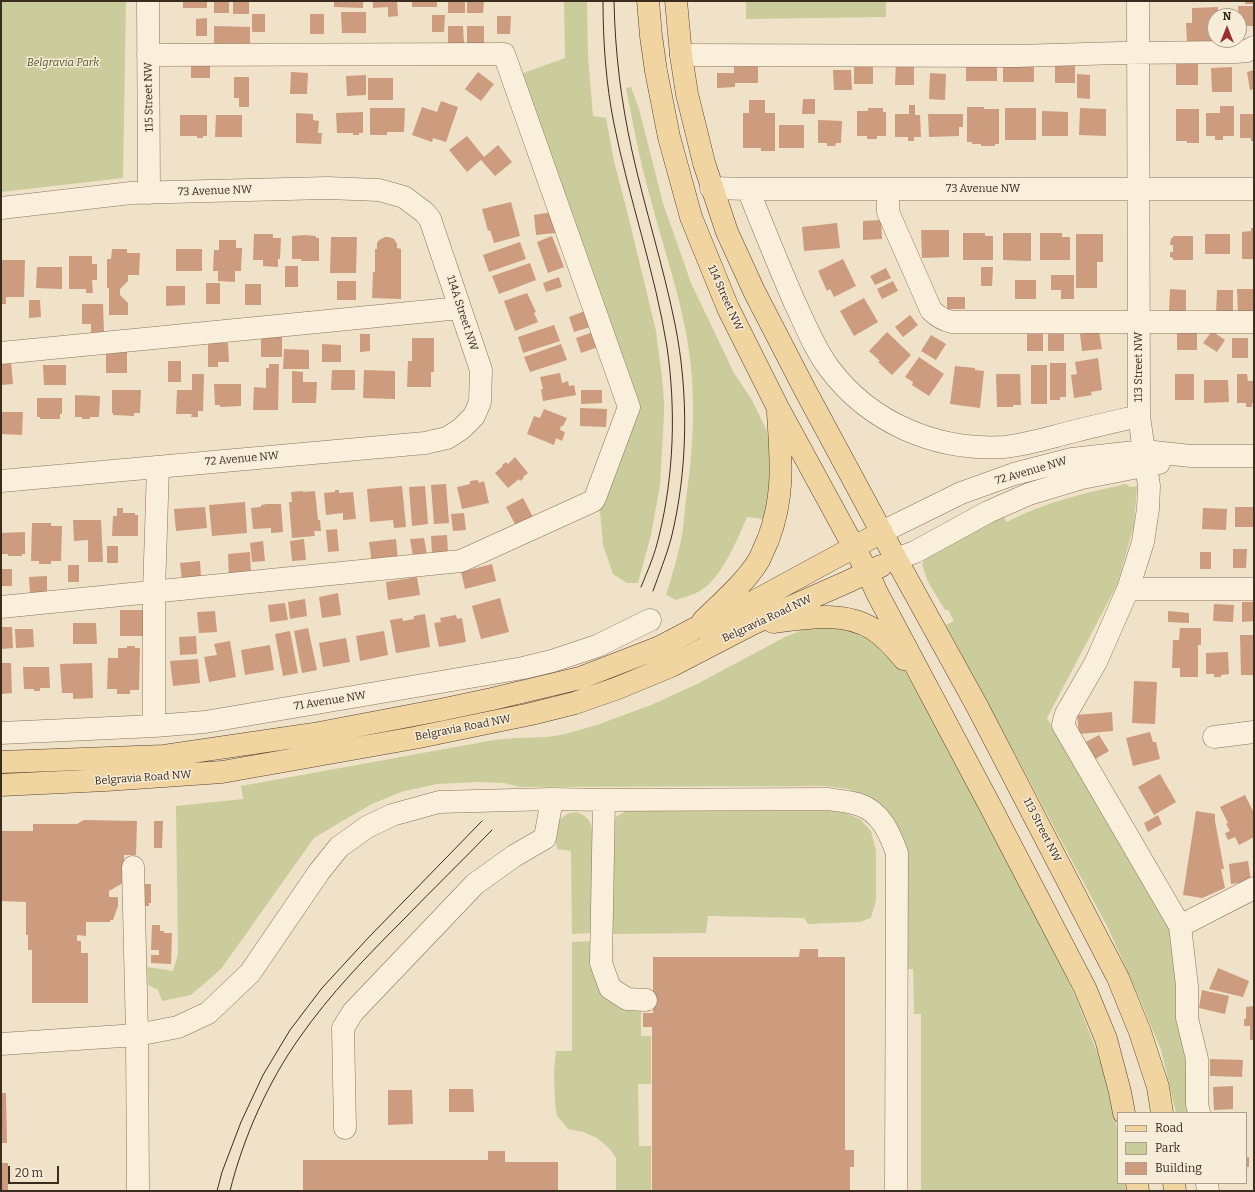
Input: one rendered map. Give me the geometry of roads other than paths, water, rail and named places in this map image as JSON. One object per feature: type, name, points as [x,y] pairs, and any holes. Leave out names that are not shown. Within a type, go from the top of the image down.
[{"type":"main road","name":"114 Street NW","points":[[648,1],[656,71],[669,137],[691,217],[728,308],[777,406],[853,548],[868,573]]},
{"type":"main road","points":[[676,1],[681,55],[687,94],[711,188],[727,232],[754,291],[804,388],[896,559],[877,594]]},
{"type":"main road","points":[[696,628],[741,583],[759,560],[772,528],[780,492],[781,472],[777,406]]},
{"type":"main road","name":"Belgravia Road NW","points":[[1,762],[164,756],[243,745],[336,730],[492,699],[580,678],[660,647],[696,628],[720,620],[882,532]]},
{"type":"main road","name":"Belgravia Road NW","points":[[1,785],[222,772],[414,738],[531,714],[575,703],[671,666],[752,624],[868,573],[896,559]]},
{"type":"main road","name":"113 Street NW","points":[[896,559],[977,706],[1118,978],[1140,1032],[1158,1088],[1162,1112]]},
{"type":"main road","points":[[868,573],[877,594],[1085,988],[1106,1039],[1124,1112]]},
{"type":"main road","points":[[752,624],[828,617],[853,620],[872,629],[892,644],[926,687]]},
{"type":"street","name":"115 Street NW","points":[[148,1],[149,193]]},
{"type":"street","name":"113 Street NW","points":[[1138,1],[1139,416],[1149,486],[1148,509],[1143,542],[1128,589],[1096,662],[1066,714],[1063,725],[1180,926]]},
{"type":"street","points":[[681,55],[1016,56],[1236,52],[1247,51],[1254,47]]},
{"type":"street","points":[[1,607],[461,561],[593,501],[629,407],[504,54],[148,55]]},
{"type":"street","name":"73 Avenue NW","points":[[1,208],[131,193],[319,188],[379,190],[404,197],[424,212]]},
{"type":"street","name":"73 Avenue NW","points":[[711,188],[1254,189]]},
{"type":"street","points":[[748,189],[778,265],[818,351],[829,368],[842,383],[882,417],[910,432],[944,443],[964,446],[1005,447],[1025,444],[1139,416]]},
{"type":"street","points":[[888,189],[888,212],[931,310],[944,320],[952,322],[1254,322]]},
{"type":"street","name":"114A Street NW","points":[[424,212],[430,219],[481,370],[480,402],[474,416]]},
{"type":"street","points":[[1,353],[460,308]]},
{"type":"street","name":"72 Avenue NW","points":[[1,481],[425,443],[447,438],[461,429],[474,416]]},
{"type":"street","name":"72 Avenue NW","points":[[882,532],[961,493],[1014,474],[1072,459],[1145,459],[1191,456],[1254,456]]},
{"type":"street","name":"72 Avenue NW","points":[[896,559],[915,552],[988,512],[1029,494],[1145,459]]},
{"type":"street","points":[[154,726],[154,592],[158,467]]},
{"type":"street","points":[[896,559],[901,549],[909,541],[998,493],[1014,474]]},
{"type":"street","points":[[1128,589],[1254,589]]},
{"type":"street","name":"71 Avenue NW","points":[[1,734],[205,722],[523,668],[552,661],[597,646],[650,620]]},
{"type":"street","points":[[1214,737],[1254,732]]},
{"type":"street","points":[[345,1128],[343,1028],[353,1012],[475,884],[514,856],[545,838],[552,799]]},
{"type":"street","points":[[1,1044],[137,1035],[178,1027],[208,1013],[250,972],[319,872],[339,847],[367,827],[392,815],[439,802],[552,799],[828,799],[860,805],[879,817],[891,836],[897,853],[896,1191]]},
{"type":"street","points":[[604,800],[601,963],[610,988],[627,999],[646,1000]]},
{"type":"street","points":[[134,867],[138,1191]]},
{"type":"street","points":[[1199,1112],[1198,1059],[1186,1018],[1187,986],[1180,926],[1254,888]]},
{"type":"tram line","points":[[603,1],[606,63],[611,109],[620,152],[662,319],[667,347],[672,394],[672,442],[668,489],[657,543],[641,587]]},
{"type":"tram line","points":[[614,1],[617,58],[625,114],[637,173],[660,259],[675,324],[683,377],[685,432],[681,486],[671,539],[653,591]]},
{"type":"tram line","points":[[217,1191],[222,1172],[241,1122],[263,1075],[290,1030],[322,988],[369,937],[482,821]]},
{"type":"tram line","points":[[230,1191],[235,1171],[249,1131],[258,1111],[277,1073],[300,1037],[336,991],[363,961],[492,830]]},
{"type":"park label","name":"Belgravia Park","points":[[63,63]]}]
